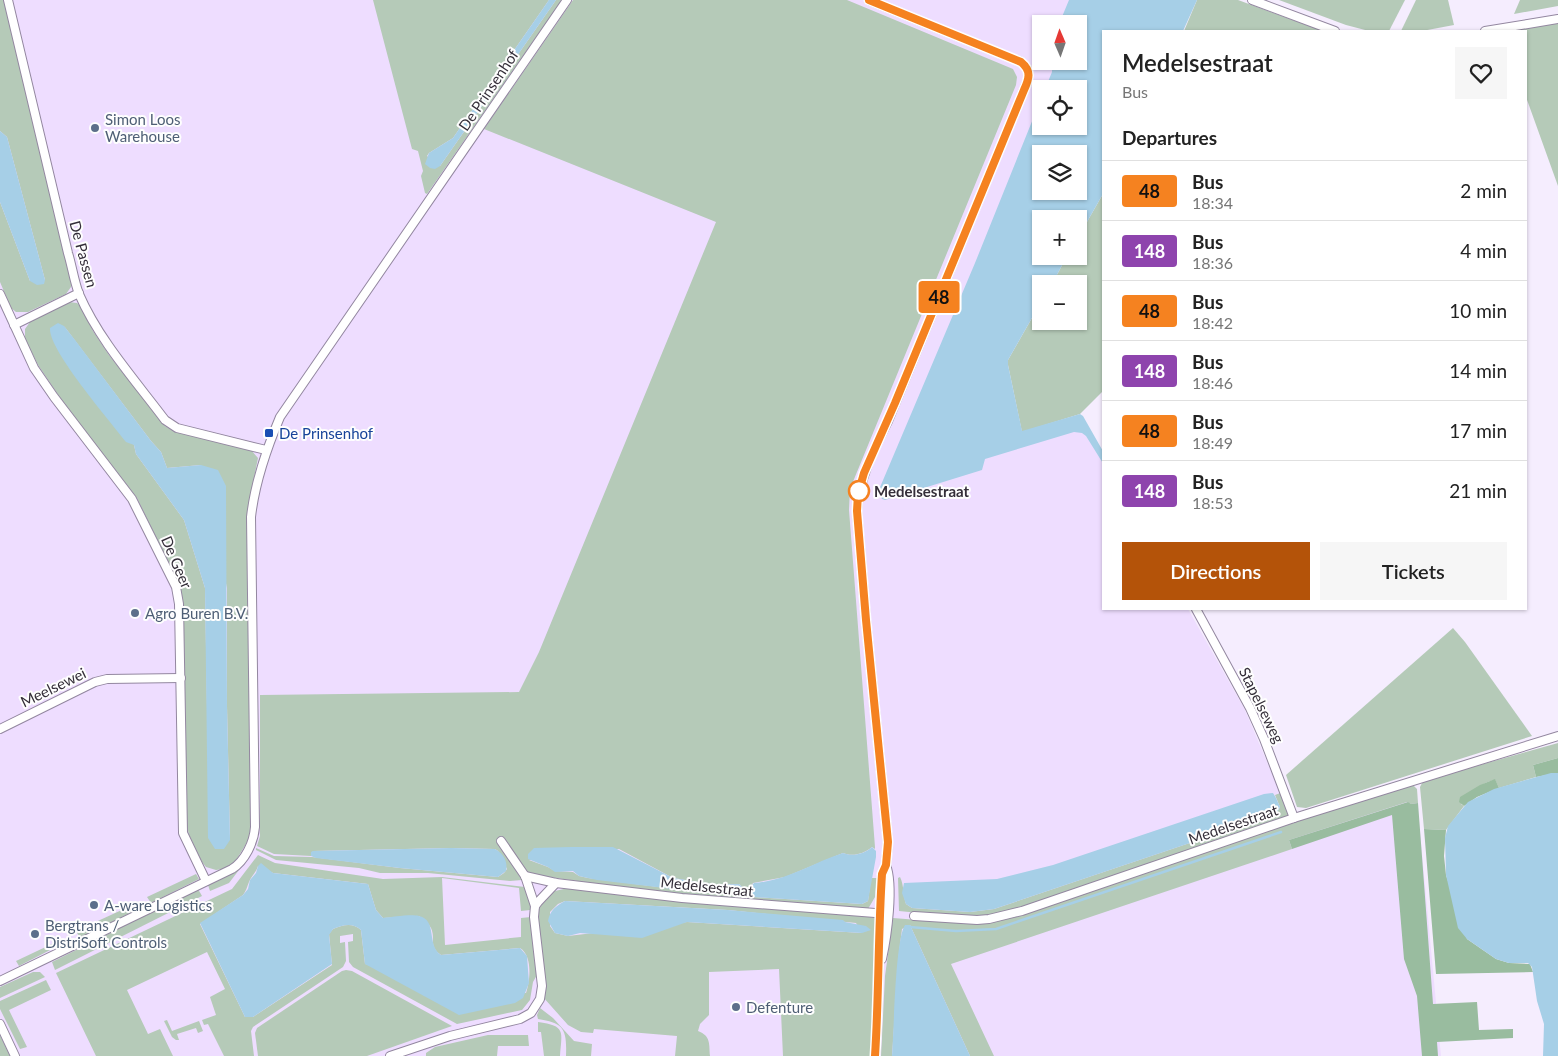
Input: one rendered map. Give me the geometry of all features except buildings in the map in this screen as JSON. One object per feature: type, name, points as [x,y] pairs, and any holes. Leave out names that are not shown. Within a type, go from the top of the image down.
[{"type":"street","name":"De Passen","points":[[8,0],[79,293],[110,346],[165,420],[177,428],[266,450]]},
{"type":"street","name":"De Prinsenhof","points":[[0,981],[235,867],[251,845],[254,837],[252,517],[259,473],[266,450],[280,417],[567,0]]},
{"type":"street","points":[[869,0],[1021,62],[1027,67],[1029,73],[1024,90],[895,403],[864,473],[858,494],[857,511],[888,842],[886,865],[889,874],[884,914],[885,943],[880,968],[875,1056]]},
{"type":"street","points":[[1252,0],[1332,30]]},
{"type":"street","points":[[1491,30],[1558,19]]},
{"type":"street","points":[[14,325],[79,293]]},
{"type":"street","name":"De Geer","points":[[0,294],[34,368],[132,499],[176,587],[179,604],[183,833],[206,881]]},
{"type":"street","name":"Stapelseweg","points":[[1197,610],[1250,708],[1264,738],[1294,818]]},
{"type":"street","name":"Meelsewei","points":[[0,729],[95,682],[107,679],[181,678]]},
{"type":"street","name":"Medelsestraat","points":[[914,916],[977,920],[1022,911],[1294,818],[1558,736]]},
{"type":"street","points":[[390,1056],[450,1036],[520,1019],[531,1013],[538,1004],[541,992],[534,917],[535,906],[525,876],[501,842]]},
{"type":"street","name":"Medelsestraat","points":[[525,876],[556,883],[709,901],[884,914]]},
{"type":"street","points":[[535,906],[556,883]]},
{"type":"street","points":[[0,1024],[15,1056]]},
{"type":"shaded area","points":[[0,0],[1087,0],[1085,15],[1032,15],[1032,70],[1077,70],[1073,80],[1032,80],[1032,135],[1038,135],[1032,145],[1032,149],[922,434],[1077,422],[1102,455],[1102,610],[1189,610],[1245,710],[1295,828],[1416,789],[1441,1056],[0,1056]]},
{"type":"green space","points":[[0,0],[4,0],[71,280],[71,287],[66,294],[28,312],[16,312],[11,308],[0,282],[0,202],[30,281],[45,280],[7,137],[0,131]]},
{"type":"green space","points":[[373,0],[549,0],[453,138],[427,156],[440,166],[556,0],[562,0],[427,194],[425,193],[421,176],[423,171],[418,151],[412,149]]},
{"type":"green space","points":[[573,0],[847,0],[1013,69],[1017,77],[1016,85],[850,489],[849,510],[875,849],[872,847],[854,855],[843,853],[785,877],[753,883],[750,889],[754,897],[862,904],[868,901],[871,878],[877,878],[875,897],[868,909],[687,896],[534,875],[525,872],[507,855],[522,880],[510,881],[428,873],[380,873],[359,868],[276,860],[256,850],[256,848],[274,856],[312,857],[400,868],[498,877],[507,869],[498,851],[495,849],[313,851],[311,856],[274,854],[257,846],[260,836],[260,695],[519,692],[539,652],[716,222],[484,129]],"holes":[[[619,849],[673,878],[717,885],[739,884],[743,888],[740,894],[690,891],[588,878],[573,872],[555,871],[529,860]]]},
{"type":"green space","points":[[1197,0],[1238,0],[1320,30],[1184,30]]},
{"type":"green space","points":[[1279,0],[1405,0],[1390,30],[1365,30],[1346,25]]},
{"type":"green space","points":[[1416,0],[1448,0],[1454,25],[1427,30],[1401,30]]},
{"type":"green space","points":[[1520,0],[1558,0],[1558,6],[1514,14]]},
{"type":"green space","points":[[1558,21],[1558,186],[1527,100],[1527,30],[1508,30]]},
{"type":"green space","points":[[1102,196],[1102,392],[1080,414],[1022,432],[1008,360],[1032,318],[1032,330],[1087,330],[1087,275],[1057,275],[1062,265],[1087,265],[1087,222]]},
{"type":"green space","points":[[69,302],[77,303],[82,307],[93,331],[109,355],[165,426],[175,432],[251,450],[258,458],[251,493],[247,529],[251,832],[249,839],[235,862],[223,869],[216,870],[206,867],[189,835],[187,827],[184,637],[179,585],[137,498],[67,408],[38,365],[25,339],[25,329],[30,322]],"holes":[[[64,326],[161,452],[167,468],[201,465],[227,588],[230,840],[207,707],[205,588],[184,520],[136,454],[134,445]]]},
{"type":"green space","points":[[1453,628],[1532,736],[1306,808],[1297,807],[1286,775]]},
{"type":"green space","points":[[1558,743],[1558,758],[1533,765],[1536,777],[1499,788],[1495,780],[1485,783],[1461,804],[1464,806],[1446,830],[1424,829],[1420,787],[1423,781]]},
{"type":"green space","points":[[1558,758],[1558,773],[1536,777],[1533,765]]},
{"type":"green space","points":[[1495,779],[1499,788],[1477,797],[1464,806],[1459,802],[1460,797],[1480,785]]},
{"type":"green space","points":[[1412,784],[1417,789],[1418,803],[1411,804],[1407,802],[1289,840],[1292,849],[951,964],[994,1056],[970,1056],[910,925],[902,929],[892,1056],[881,1056],[885,976],[893,918],[977,923]]},
{"type":"green space","points":[[1283,792],[1289,813],[1288,817],[1018,909],[989,916],[959,917],[899,911],[898,878],[900,877],[906,904],[912,908],[970,912],[994,909],[1276,814],[1280,807],[1275,795]]},
{"type":"green space","points":[[1408,802],[1411,804],[1418,803],[1433,1004],[1477,1002],[1479,1030],[1513,1029],[1513,1038],[1437,1042],[1438,1056],[1422,1056],[1417,996],[1404,959],[1392,815],[1292,849],[1289,840]]},
{"type":"green space","points":[[1424,829],[1446,830],[1444,856],[1446,875],[1467,939],[1496,959],[1509,963],[1530,964],[1533,972],[1436,974]]},
{"type":"green space","points":[[258,855],[275,863],[383,879],[442,877],[525,887],[530,901],[530,910],[521,911],[519,888],[442,878],[445,945],[521,937],[521,918],[531,917],[537,975],[533,982],[530,1000],[522,1010],[457,1024],[353,967],[349,962],[348,942],[353,941],[353,934],[340,936],[340,943],[345,942],[346,961],[343,967],[253,1027],[251,1031],[254,1056],[224,1056],[208,1024],[204,1025],[202,1020],[216,1015],[210,997],[225,989],[207,952],[127,990],[148,1034],[160,1029],[173,1056],[96,1056],[56,973],[232,889]],"holes":[[[258,866],[273,873],[368,884],[376,910],[383,918],[419,916],[431,928],[433,945],[441,955],[520,948],[529,963],[529,982],[526,993],[365,964],[361,930],[358,927],[347,925],[333,929],[329,934],[332,965],[253,1017],[245,1017],[200,924],[243,895]]]},
{"type":"green space","points":[[239,870],[229,883],[210,891],[208,885]]},
{"type":"green space","points":[[196,874],[199,879],[151,903],[147,897]]},
{"type":"green space","points":[[568,888],[876,916],[872,1056],[783,1056],[779,969],[709,972],[709,1015],[700,1024],[698,1031],[707,1038],[710,1056],[675,1056],[677,1036],[594,1029],[593,1033],[581,1032],[568,1025],[543,997],[538,910],[546,897],[555,891]],"holes":[[[565,901],[728,910],[856,923],[862,933],[687,922],[568,936],[555,933],[550,926],[550,912],[558,904]]]},
{"type":"green space","points":[[198,889],[202,896],[55,970],[52,962]]},
{"type":"green space","points":[[137,903],[138,909],[80,938],[76,931]]},
{"type":"green space","points":[[54,943],[56,947],[19,966],[16,961]]},
{"type":"green space","points":[[346,970],[352,971],[452,1026],[367,1056],[258,1056],[255,1033],[257,1028]]},
{"type":"green space","points":[[33,972],[40,972],[45,977],[0,998],[0,987]]},
{"type":"green space","points":[[46,980],[51,990],[9,1010],[27,1047],[20,1049],[0,1009],[0,1001]]},
{"type":"green space","points":[[540,1008],[553,1018],[574,1041],[592,1044],[591,1056],[566,1056],[566,1039],[562,1029],[559,1025],[538,1019],[537,1015]]},
{"type":"green space","points":[[167,1020],[172,1031],[199,1021],[203,1031],[198,1033],[196,1028],[177,1034],[179,1040],[176,1040],[172,1037],[164,1021]]},
{"type":"green space","points":[[538,1022],[554,1025],[560,1031],[560,1056],[544,1056],[541,1032],[538,1032]]},
{"type":"green space","points":[[0,1035],[10,1056],[0,1056]]},
{"type":"green space","points":[[488,1035],[528,1035],[529,1046],[498,1046],[497,1056],[426,1056],[426,1053],[435,1047]]},
{"type":"water","points":[[549,0],[556,0],[440,166],[435,169],[430,168],[425,164],[429,153],[453,138]]},
{"type":"water","points":[[1069,0],[1197,0],[1183,30],[1102,30],[1102,196],[1087,222],[1087,210],[1032,210],[1032,265],[1062,265],[1057,275],[1032,275],[1032,318],[1008,360],[1022,431],[1080,414],[1102,449],[1102,462],[1086,436],[1082,433],[1074,432],[985,459],[982,470],[885,500],[882,499],[878,492],[975,263],[1032,121],[1032,135],[1087,135],[1087,80],[1049,80],[1052,70],[1088,70],[1088,15],[1063,15]]},
{"type":"water","points":[[0,131],[7,137],[45,280],[44,284],[37,285],[30,281],[0,202]]},
{"type":"water","points":[[58,323],[64,326],[161,452],[167,468],[201,465],[218,470],[226,486],[230,840],[224,849],[215,849],[208,838],[205,588],[184,520],[136,454],[134,445],[126,442],[69,368],[52,338],[50,328]]},
{"type":"water","points":[[1551,773],[1558,773],[1558,1056],[1543,1056],[1544,1024],[1537,1001],[1532,967],[1528,963],[1509,963],[1496,959],[1467,939],[1458,928],[1446,875],[1445,838],[1448,826],[1468,802],[1494,789]]},
{"type":"water","points":[[1273,793],[1280,807],[1276,814],[994,909],[970,912],[912,908],[906,904],[902,893],[904,883],[997,879],[1053,865],[1264,794]]},
{"type":"water","points":[[613,847],[673,878],[717,885],[739,884],[743,888],[740,894],[690,891],[597,880],[579,876],[573,871],[555,872],[528,859],[528,854],[534,848]]},
{"type":"water","points":[[872,847],[876,851],[876,857],[868,901],[862,904],[754,897],[749,889],[754,883],[777,879],[843,853],[854,855]]},
{"type":"water","points":[[495,849],[505,859],[506,871],[498,877],[400,868],[311,856],[313,851]]},
{"type":"water","points":[[261,863],[273,873],[368,884],[376,910],[383,918],[411,915],[425,918],[430,927],[434,945],[441,955],[520,948],[527,956],[529,983],[523,998],[515,1003],[459,1015],[365,964],[361,930],[358,927],[347,925],[333,929],[329,935],[332,964],[253,1017],[245,1017],[200,923],[243,895]]},
{"type":"water","points":[[565,901],[728,910],[843,920],[866,926],[871,930],[862,933],[687,922],[642,938],[580,933],[568,936],[555,933],[548,921],[554,909]]},
{"type":"water","points":[[905,925],[910,925],[970,1056],[892,1056],[897,967],[899,948]]},
{"type":"waterway","points":[[910,927],[956,931],[996,929],[1281,832]]},
{"type":"bus line","name":"48","points":[[869,0],[1021,62],[1027,67],[1029,73],[1024,90],[895,403],[864,473],[858,494],[857,511],[866,620],[888,842],[886,865],[882,874],[878,941],[880,968],[875,1056]]},
{"type":"place","name":"Simon Loos Warehouse","points":[[95,128]]},
{"type":"place","name":"De Prinsenhof","points":[[269,433]]},
{"type":"place","name":"Medelsestraat","points":[[859,491]]},
{"type":"place","name":"Agro Buren B.V.","points":[[135,613]]},
{"type":"place","name":"A-ware Logistics","points":[[94,905]]},
{"type":"place","name":"Bergtrans / DistriSoft Controls","points":[[35,934]]},
{"type":"place","name":"Defenture","points":[[736,1007]]}]
